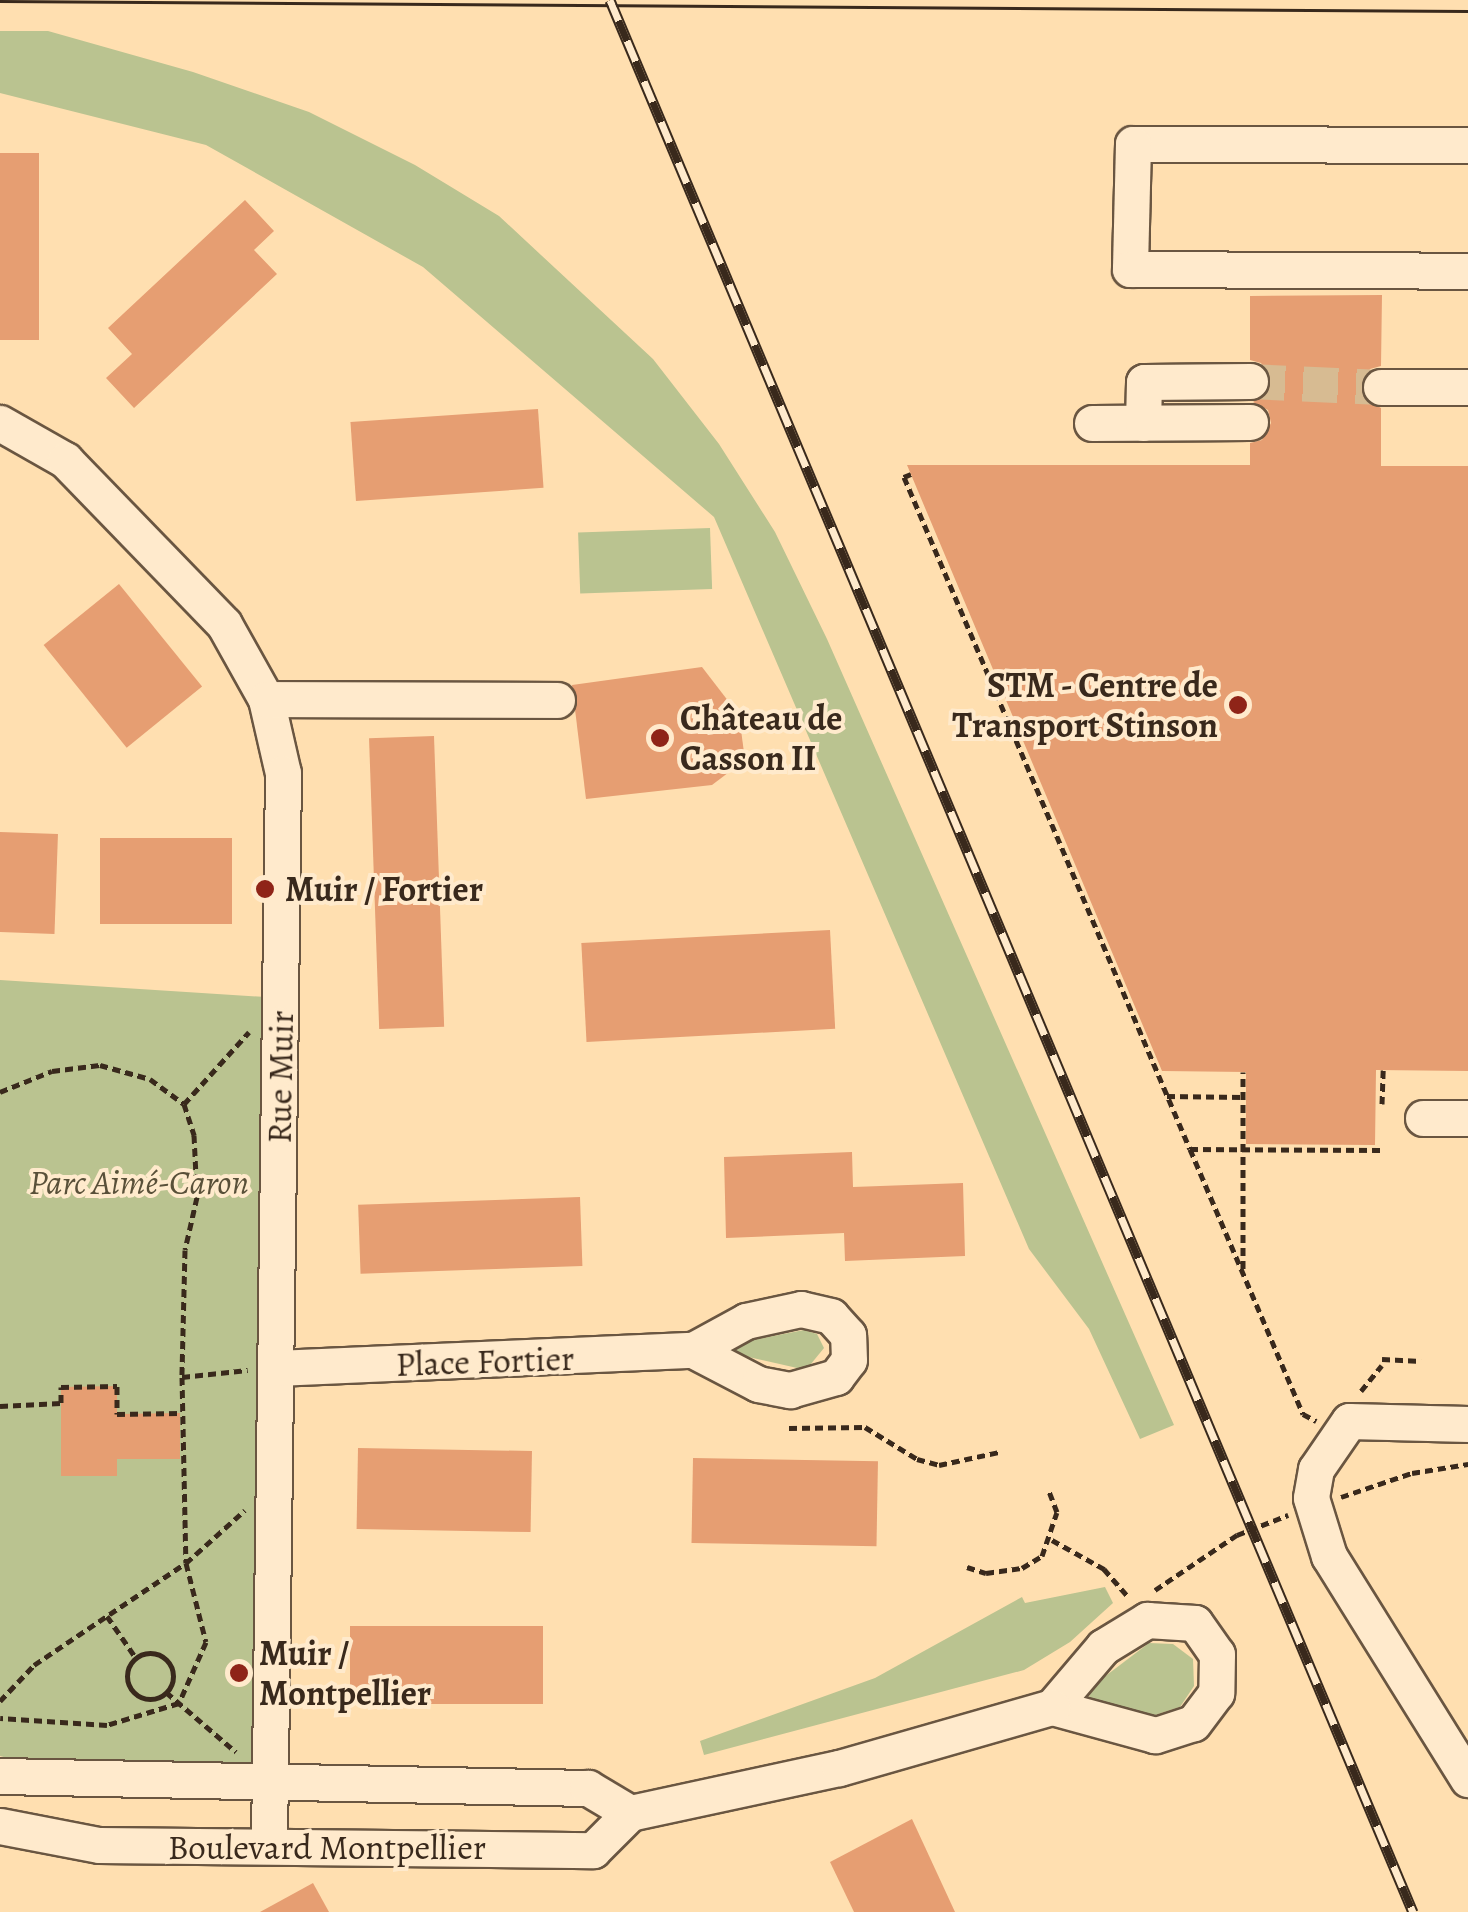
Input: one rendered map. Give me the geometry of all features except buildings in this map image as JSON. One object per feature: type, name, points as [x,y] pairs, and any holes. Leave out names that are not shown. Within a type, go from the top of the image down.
[{"type":"street","points":[[1468,145],[1132,144],[1130,262],[1130,269],[1468,271]]},
{"type":"street","points":[[1143,423],[1144,382],[1250,382]]},
{"type":"street","points":[[1382,387],[1468,388]]},
{"type":"street","name":"Rue Muir","points":[[0,422],[66,460],[224,624],[266,698],[283,773],[269,1846]]},
{"type":"street","points":[[1092,424],[1250,422]]},
{"type":"street","points":[[266,698],[557,700]]},
{"type":"street","points":[[1423,1118],[1468,1118]]},
{"type":"street","name":"Place Fortier","points":[[276,1368],[693,1350]]},
{"type":"street","points":[[1468,1424],[1349,1421],[1316,1469],[1311,1498],[1329,1556],[1468,1779]]},
{"type":"street","points":[[630,1813],[839,1768],[1052,1706],[1155,1735],[1193,1723],[1216,1692],[1217,1654],[1196,1623],[1147,1620],[1104,1647],[1052,1706]]},
{"type":"street","name":"Boulevard Montpellier","points":[[10,1778],[271,1782],[588,1788],[630,1813],[594,1850],[99,1846],[6,1827],[10,1778]]},
{"type":"path","points":[[911,474],[904,477],[1303,1414]]},
{"type":"path","points":[[184,1104],[280,998]]},
{"type":"path","points":[[0,1092],[52,1071],[100,1065],[150,1080],[184,1104],[194,1136],[196,1197],[186,1250],[182,1377],[186,1564],[206,1642],[179,1703],[107,1725],[0,1718]]},
{"type":"path","points":[[1382,1104],[1383,1070]]},
{"type":"path","points":[[1243,1072],[1243,1272]]},
{"type":"path","points":[[1167,1096],[1243,1097]]},
{"type":"path","points":[[1190,1150],[1382,1150]]},
{"type":"path","points":[[1382,1360],[1420,1361]]},
{"type":"path","points":[[182,1377],[276,1368]]},
{"type":"path","points":[[0,1406],[61,1403],[61,1387],[117,1386],[117,1414],[180,1413]]},
{"type":"path","points":[[789,1428],[865,1426],[939,1465],[999,1452]]},
{"type":"path","points":[[0,1702],[34,1665],[186,1564],[275,1484]]},
{"type":"path","points":[[967,1568],[986,1573],[1022,1568],[1052,1540],[1056,1512],[1048,1489]]},
{"type":"path","points":[[1052,1540],[1104,1569],[1147,1620]]},
{"type":"path","points":[[107,1616],[136,1658]]},
{"type":"path","points":[[136,1658],[164,1658],[172,1678],[166,1692],[153,1698],[132,1691],[127,1677],[136,1658]]},
{"type":"path","points":[[166,1692],[271,1782]]},
{"type":"green space","points":[[0,31],[48,31],[193,72],[309,112],[415,165],[499,216],[653,359],[719,444],[775,532],[827,639],[1174,1425],[1140,1439],[1089,1329],[1029,1249],[714,517],[423,267],[206,145],[0,93]]},
{"type":"green space","points":[[710,528],[712,589],[580,594],[578,533]]},
{"type":"green space","name":"Parc Aimé-Caron","points":[[0,980],[281,998],[271,1782],[100,1783],[0,1756]]},
{"type":"green space","points":[[804,1330],[817,1334],[824,1348],[806,1370],[731,1353],[732,1344]]},
{"type":"green space","points":[[1105,1587],[1113,1603],[1070,1642],[1024,1670],[704,1755],[700,1741],[875,1678],[1022,1597],[1025,1603]]},
{"type":"green space","points":[[1149,1643],[1173,1644],[1193,1659],[1194,1686],[1180,1707],[1155,1715],[1089,1698],[1091,1687]]},
{"type":"tunnel","points":[[1250,381],[1381,387]]},
{"type":"tram line","points":[[0,1],[1468,11]]},
{"type":"railway","points":[[610,0],[1413,1912]]},
{"type":"place","name":"STM - Centre de Transport Stinson","points":[[1238,705]]},
{"type":"place","name":"Château de Casson II","points":[[660,738]]},
{"type":"place","name":"Muir / Fortier","points":[[265,889]]},
{"type":"place","name":"Muir / Montpellier","points":[[239,1673]]}]
